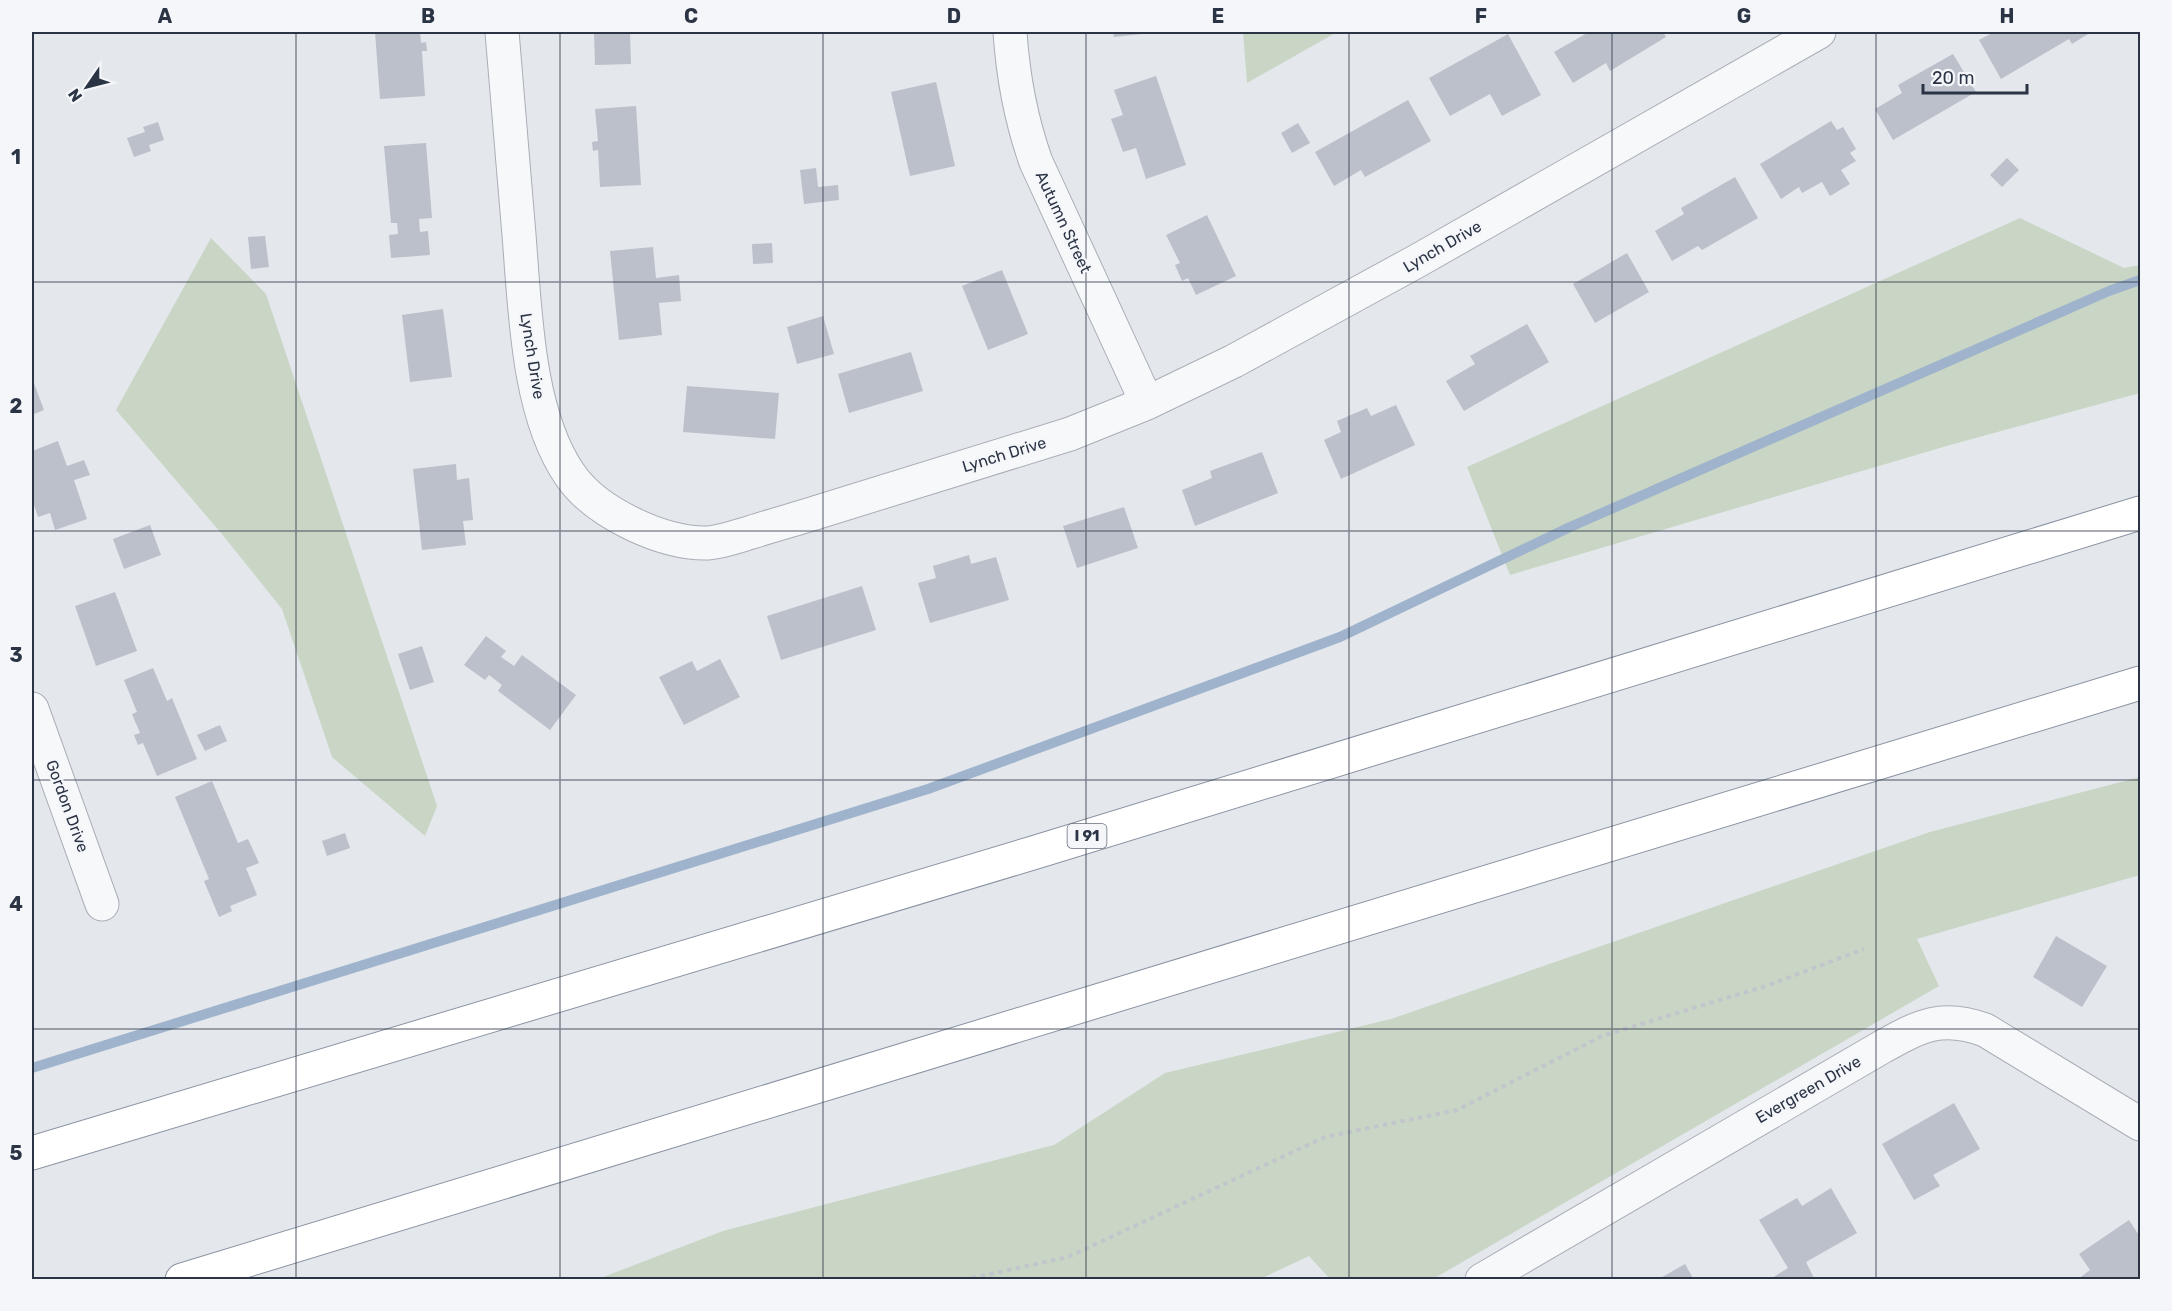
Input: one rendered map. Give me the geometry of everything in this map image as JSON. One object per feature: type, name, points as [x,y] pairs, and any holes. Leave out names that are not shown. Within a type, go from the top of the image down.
[{"type":"highway","name":"I 91","points":[[32,1153],[1047,849],[2140,513]]},
{"type":"highway","points":[[182,1280],[2140,683]]},
{"type":"street","name":"Lynch Drive","points":[[502,32],[529,348],[539,401],[552,441],[569,475],[582,490],[616,514],[639,527],[676,540],[711,543],[1070,434],[1147,403],[1234,362],[1417,261],[1819,32]]},
{"type":"street","name":"Autumn Street","points":[[1010,32],[1012,62],[1025,132],[1036,162],[1147,403]]},
{"type":"street","name":"Gordon Drive","points":[[32,709],[102,904]]},
{"type":"street","name":"Evergreen Drive","points":[[1482,1280],[1882,1047],[1916,1028],[1934,1022],[1957,1022],[1985,1029],[2140,1124]]},
{"type":"path","points":[[963,1280],[1068,1257],[1325,1137],[1457,1110],[1602,1036],[1768,985],[1864,949]]},
{"type":"green space","points":[[1243,32],[1337,32],[1247,83]]},
{"type":"green space","points":[[2020,218],[2124,268],[2140,265],[2140,393],[1950,445],[1510,575],[1467,467]]},
{"type":"green space","points":[[211,238],[266,294],[437,806],[425,836],[332,757],[282,609],[221,533],[116,410]]},
{"type":"green space","points":[[2140,777],[2140,875],[1917,939],[1939,986],[1433,1279],[1330,1279],[1309,1256],[1258,1280],[598,1279],[723,1231],[1054,1145],[1165,1073],[1391,1019],[1930,832]]},
{"type":"building","points":[[375,32],[420,32],[421,43],[426,42],[427,51],[422,51],[425,96],[380,99]]},
{"type":"building","points":[[594,32],[630,32],[631,64],[595,65]]},
{"type":"building","points":[[1113,32],[1151,32],[1151,33],[1114,37]]},
{"type":"building","points":[[1589,32],[1663,32],[1666,37],[1610,71],[1606,63],[1573,83],[1554,52]]},
{"type":"building","points":[[1994,32],[2086,32],[2088,34],[2072,44],[2069,39],[2001,79],[1979,40]]},
{"type":"building","points":[[1508,34],[1541,95],[1502,116],[1490,94],[1450,116],[1429,78]]},
{"type":"building","points":[[1953,54],[1976,92],[1893,140],[1875,109],[1902,93],[1898,85]]},
{"type":"building","points":[[1156,76],[1186,165],[1146,179],[1136,148],[1123,152],[1111,119],[1123,115],[1114,90]]},
{"type":"building","points":[[936,82],[955,166],[910,176],[891,92]]},
{"type":"building","points":[[1408,100],[1431,141],[1365,177],[1361,170],[1334,186],[1315,152]]},
{"type":"building","points":[[636,106],[641,185],[600,187],[598,150],[593,151],[592,142],[598,141],[595,109]]},
{"type":"building","points":[[1831,121],[1837,130],[1843,127],[1856,149],[1850,153],[1856,161],[1841,170],[1850,184],[1830,196],[1822,182],[1802,193],[1799,187],[1781,199],[1760,164]]},
{"type":"building","points":[[158,122],[164,140],[149,145],[151,151],[134,157],[127,138],[145,132],[143,127]]},
{"type":"building","points":[[1298,123],[1310,143],[1292,153],[1281,133]]},
{"type":"building","points":[[426,143],[432,218],[419,219],[420,232],[428,231],[430,255],[391,258],[389,235],[398,234],[397,223],[391,223],[384,146]]},
{"type":"building","points":[[2007,158],[2019,170],[2002,187],[1990,175]]},
{"type":"building","points":[[816,168],[818,187],[838,185],[839,200],[804,204],[800,170]]},
{"type":"building","points":[[1735,177],[1758,218],[1702,250],[1698,246],[1672,261],[1655,231],[1684,214],[1681,208]]},
{"type":"building","points":[[1207,215],[1236,276],[1196,295],[1188,278],[1182,281],[1175,265],[1180,263],[1166,235]]},
{"type":"building","points":[[265,236],[269,267],[251,269],[248,237]]},
{"type":"building","points":[[772,243],[773,263],[753,264],[752,244]]},
{"type":"building","points":[[653,247],[656,278],[679,275],[681,301],[659,303],[662,335],[619,340],[610,251]]},
{"type":"building","points":[[1627,253],[1649,292],[1595,323],[1573,284]]},
{"type":"building","points":[[1002,270],[1028,334],[988,350],[962,286]]},
{"type":"building","points":[[443,309],[452,377],[410,382],[402,315]]},
{"type":"building","points":[[823,316],[834,354],[797,364],[787,327]]},
{"type":"building","points":[[1527,324],[1549,362],[1464,411],[1446,381],[1475,364],[1470,356]]},
{"type":"building","points":[[911,352],[923,391],[849,413],[838,374]]},
{"type":"building","points":[[32,378],[44,410],[32,415]]},
{"type":"building","points":[[687,386],[779,393],[775,439],[683,432]]},
{"type":"building","points":[[1396,405],[1415,445],[1341,479],[1324,440],[1341,432],[1337,421],[1367,408],[1371,416]]},
{"type":"building","points":[[58,441],[67,466],[84,460],[90,475],[74,480],[87,519],[55,530],[50,513],[38,517],[32,499],[32,451]]},
{"type":"building","points":[[1262,452],[1278,493],[1195,526],[1182,490],[1212,478],[1210,471]]},
{"type":"building","points":[[456,464],[457,480],[469,478],[473,520],[463,521],[466,545],[422,550],[413,469]]},
{"type":"building","points":[[1124,507],[1138,548],[1077,568],[1063,526]]},
{"type":"building","points":[[150,525],[161,555],[124,569],[113,539]]},
{"type":"building","points":[[969,555],[971,564],[996,557],[1009,600],[930,623],[918,583],[936,578],[933,566]]},
{"type":"building","points":[[862,586],[876,630],[781,660],[767,616]]},
{"type":"building","points":[[115,592],[137,651],[96,666],[75,606]]},
{"type":"building","points":[[486,636],[506,651],[501,657],[514,666],[522,655],[576,695],[550,730],[498,691],[502,685],[489,675],[485,680],[464,665]]},
{"type":"building","points":[[422,646],[434,682],[410,690],[398,654]]},
{"type":"building","points":[[720,659],[740,697],[684,725],[659,677],[692,661],[697,671]]},
{"type":"building","points":[[153,668],[167,701],[172,698],[197,759],[157,776],[143,743],[138,745],[134,735],[140,733],[132,714],[137,712],[124,680]]},
{"type":"building","points":[[220,725],[227,741],[205,751],[197,735]]},
{"type":"building","points":[[212,781],[238,843],[248,839],[259,863],[246,868],[257,895],[230,906],[232,911],[219,917],[204,881],[209,879],[175,797]]},
{"type":"building","points":[[345,833],[350,848],[327,856],[322,841]]},
{"type":"building","points":[[2056,936],[2107,966],[2082,1007],[2033,977]]},
{"type":"building","points":[[1954,1103],[1980,1149],[1933,1175],[1940,1186],[1914,1200],[1882,1144]]},
{"type":"building","points":[[1831,1188],[1857,1233],[1806,1262],[1815,1280],[1773,1280],[1772,1278],[1788,1268],[1759,1220],[1797,1198],[1802,1206]]},
{"type":"building","points":[[2129,1220],[2140,1237],[2140,1280],[2077,1280],[2090,1270],[2079,1254]]},
{"type":"building","points":[[1685,1264],[1694,1280],[1657,1280]]},
{"type":"waterway","points":[[32,1068],[928,789],[1340,637],[1570,527],[2109,291],[2140,280]]}]
